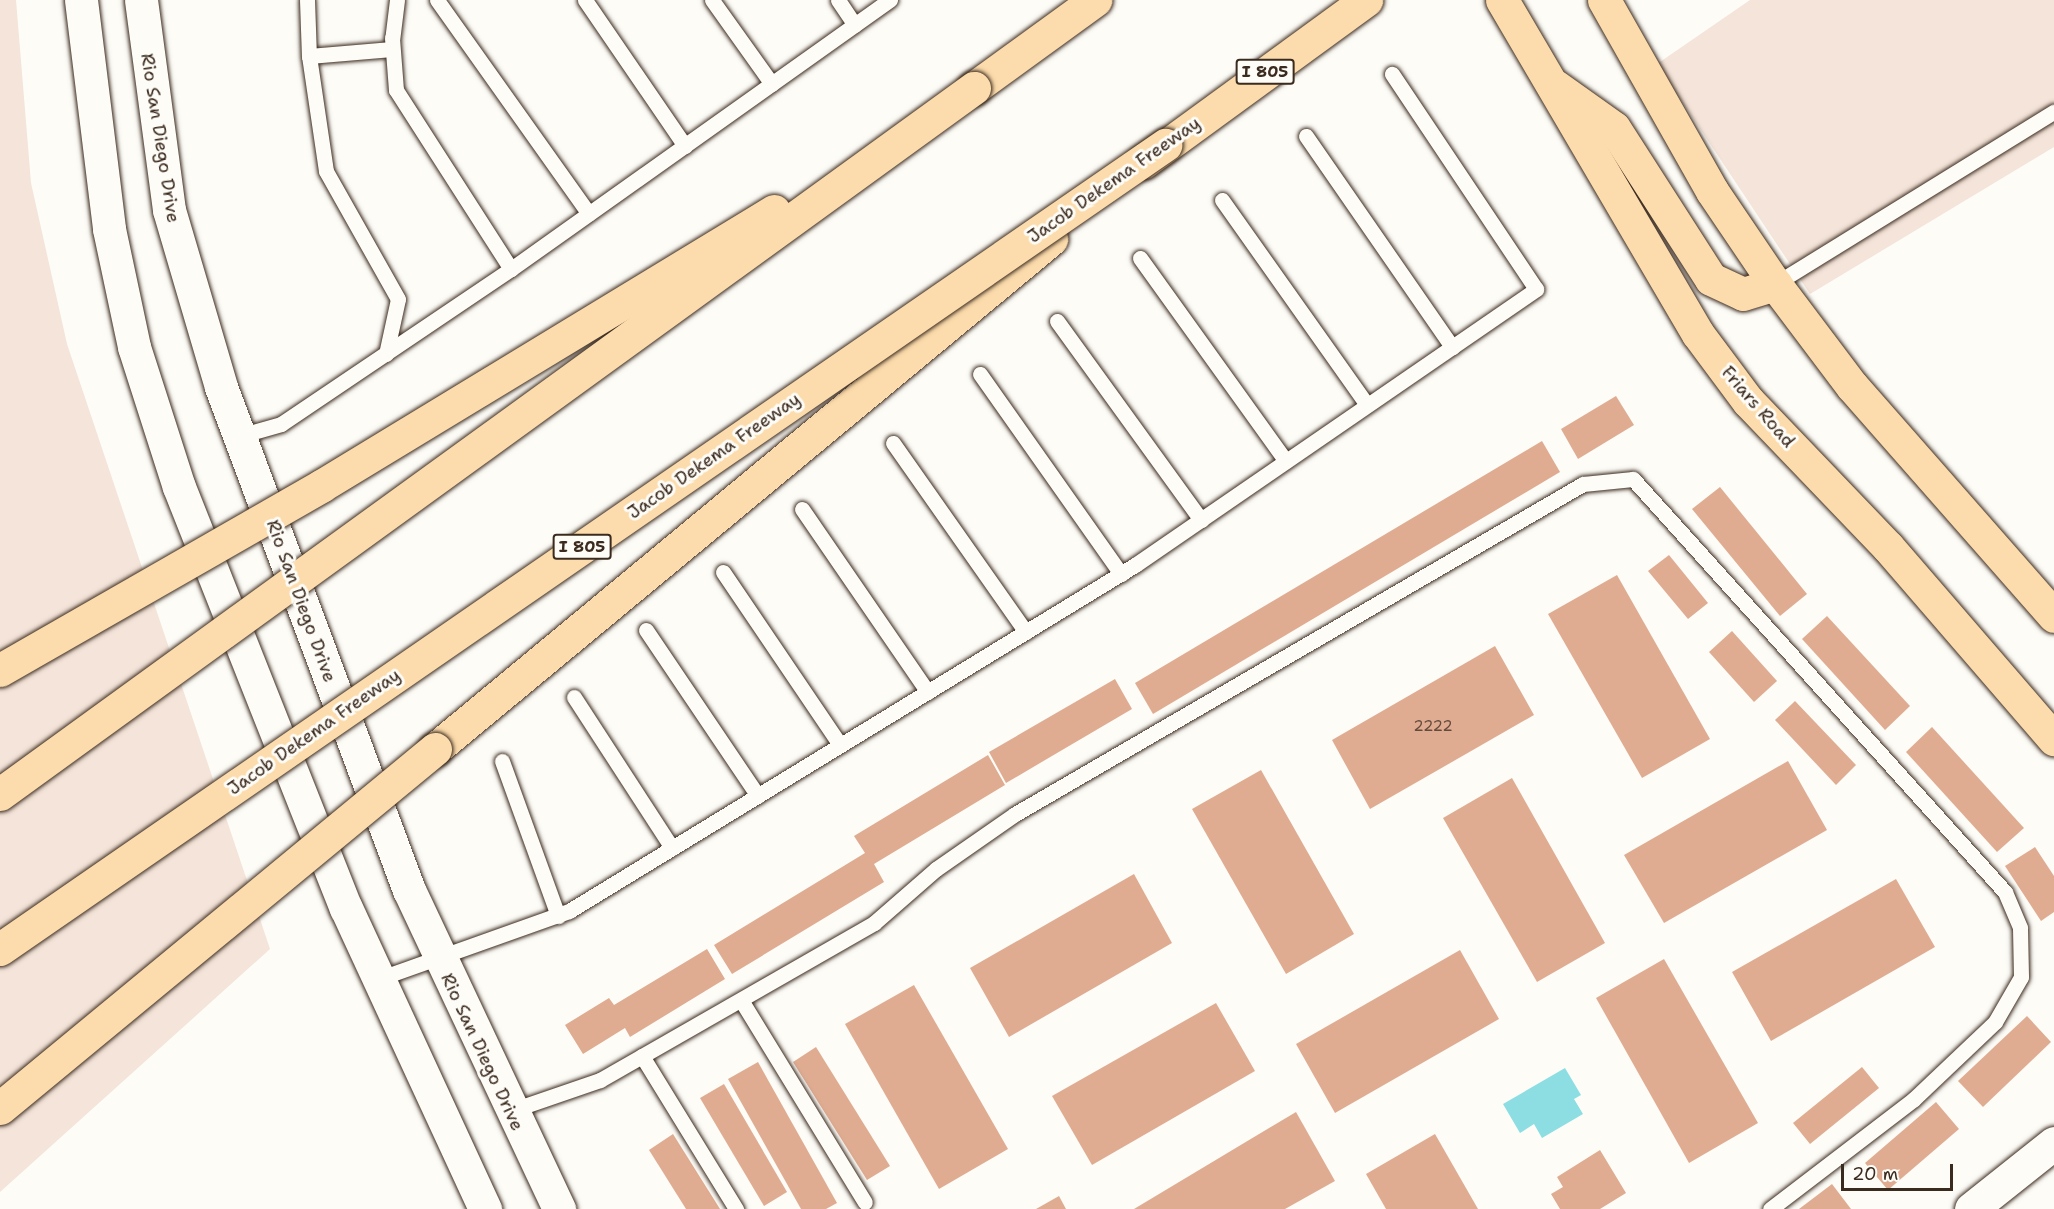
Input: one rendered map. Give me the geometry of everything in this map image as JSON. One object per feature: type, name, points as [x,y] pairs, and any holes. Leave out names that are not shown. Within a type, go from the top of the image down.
[{"type":"highway","points":[[0,794],[1095,0]]},
{"type":"highway","name":"Jacob Dekema Freeway","points":[[0,949],[1165,145],[1366,0]]},
{"type":"highway","name":"Friars Road","points":[[1502,0],[1544,78],[1698,334],[1748,401],[1887,547],[2054,739]]},
{"type":"highway","points":[[1604,0],[1712,190],[1775,284],[1852,386],[2054,616]]},
{"type":"highway","points":[[1544,78],[1614,128],[1711,279],[1743,294],[1775,284]]},
{"type":"highway","points":[[0,670],[321,486],[974,88]]},
{"type":"highway","points":[[0,1108],[1165,145]]},
{"type":"main road","points":[[81,0],[109,229],[134,347],[179,487],[378,979],[485,1209]]},
{"type":"main road","name":"Rio San Diego Drive","points":[[141,0],[169,210],[239,436],[438,956],[510,1111],[560,1209]]},
{"type":"main road","points":[[1971,1209],[2054,1143]]},
{"type":"lane","points":[[307,0],[309,56],[326,171],[398,299],[386,354]]},
{"type":"lane","points":[[397,0],[392,49],[396,90],[406,109],[511,269]]},
{"type":"lane","points":[[437,0],[589,214]]},
{"type":"lane","points":[[585,0],[685,146]]},
{"type":"lane","points":[[712,0],[772,84]]},
{"type":"lane","points":[[838,0],[855,25]]},
{"type":"lane","points":[[239,436],[281,424],[386,354],[511,269],[890,0]]},
{"type":"lane","points":[[309,56],[392,49]]},
{"type":"lane","points":[[378,979],[438,956],[558,916],[1121,574],[1536,289],[1392,74]]},
{"type":"lane","points":[[1775,284],[2054,112]]},
{"type":"lane","points":[[1306,136],[1452,347]]},
{"type":"lane","points":[[1222,200],[1367,405]]},
{"type":"lane","points":[[1140,258],[1286,461]]},
{"type":"lane","points":[[1057,321],[1201,520]]},
{"type":"lane","points":[[980,374],[1121,574]]},
{"type":"lane","points":[[893,443],[1026,633]]},
{"type":"lane","points":[[510,1111],[600,1080],[874,923],[936,869],[1015,814],[1583,484],[1633,478],[2005,892],[2020,928],[2021,977],[1995,1022],[1914,1099],[1770,1209]]},
{"type":"lane","points":[[802,509],[928,692]]},
{"type":"lane","points":[[723,572],[840,745]]},
{"type":"lane","points":[[646,630],[758,796]]},
{"type":"lane","points":[[574,697],[672,848]]},
{"type":"lane","points":[[501,761],[558,916]]},
{"type":"lane","points":[[741,1000],[866,1202]]},
{"type":"lane","points":[[642,1056],[736,1209]]},
{"type":"shaded area","points":[[0,0],[16,0],[31,183],[67,344],[270,949],[0,1192]]},
{"type":"shaded area","points":[[1750,0],[2054,0],[2054,147],[1810,294],[1657,64]]},
{"type":"water","points":[[1565,1068],[1581,1095],[1574,1099],[1583,1114],[1542,1138],[1534,1124],[1520,1133],[1503,1104]]},
{"type":"building","points":[[1616,396],[1634,425],[1578,459],[1561,429]]},
{"type":"building","points":[[1542,441],[1560,472],[1153,714],[1135,683]]},
{"type":"building","points":[[1720,487],[1807,594],[1780,616],[1692,509]]},
{"type":"building","points":[[1669,555],[1708,603],[1688,619],[1648,571]]},
{"type":"building","points":[[1617,575],[1710,739],[1642,778],[1548,614]]},
{"type":"building","points":[[1827,616],[1910,706],[1885,730],[1802,639]]},
{"type":"building","points":[[1732,631],[1777,681],[1754,702],[1709,652]]},
{"type":"building","points":[[1495,646],[1534,715],[1370,809],[1332,740]]},
{"type":"building","points":[[1115,679],[1132,709],[1006,783],[989,752]]},
{"type":"building","points":[[1795,701],[1856,765],[1836,785],[1775,720]]},
{"type":"building","points":[[1932,727],[2024,828],[1997,852],[1906,752]]},
{"type":"building","points":[[988,755],[1005,785],[874,864],[884,882],[732,974],[714,945],[865,853],[854,836]]},
{"type":"building","points":[[1788,761],[1827,830],[1664,923],[1624,855]]},
{"type":"building","points":[[1261,770],[1354,934],[1286,974],[1192,809]]},
{"type":"building","points":[[1512,778],[1605,943],[1537,982],[1443,818]]},
{"type":"building","points":[[2035,847],[2054,876],[2054,912],[2041,921],[2005,866]]},
{"type":"building","points":[[1134,874],[1172,943],[1009,1037],[970,968]]},
{"type":"building","points":[[1896,879],[1935,947],[1771,1041],[1732,972]]},
{"type":"building","points":[[707,949],[725,979],[630,1037],[625,1028],[583,1054],[565,1025],[609,998],[614,1005]]},
{"type":"building","points":[[1460,950],[1499,1019],[1335,1113],[1296,1044]]},
{"type":"building","points":[[1664,959],[1758,1123],[1689,1163],[1596,998]]},
{"type":"building","points":[[914,985],[1008,1149],[939,1189],[845,1024]]},
{"type":"building","points":[[1216,1003],[1255,1071],[1092,1165],[1052,1096]]},
{"type":"building","points":[[2027,1016],[2051,1042],[1983,1107],[1958,1081]]},
{"type":"building","points":[[816,1047],[890,1166],[867,1180],[793,1062]]},
{"type":"building","points":[[758,1062],[837,1203],[826,1209],[801,1209],[728,1079]]},
{"type":"building","points":[[1862,1067],[1879,1088],[1810,1144],[1793,1123]]},
{"type":"building","points":[[724,1084],[787,1192],[764,1206],[700,1098]]},
{"type":"building","points":[[1936,1102],[1959,1129],[1888,1190],[1865,1163]]},
{"type":"building","points":[[1296,1112],[1335,1181],[1285,1209],[1134,1209]]},
{"type":"building","points":[[673,1134],[720,1209],[686,1209],[649,1150]]},
{"type":"building","points":[[1435,1134],[1478,1209],[1386,1209],[1366,1174]]},
{"type":"building","points":[[1600,1150],[1626,1193],[1600,1209],[1560,1209],[1551,1194],[1563,1187],[1557,1177]]},
{"type":"building","points":[[1832,1184],[1851,1209],[1799,1209]]},
{"type":"building","points":[[1059,1196],[1066,1209],[1036,1209]]}]
